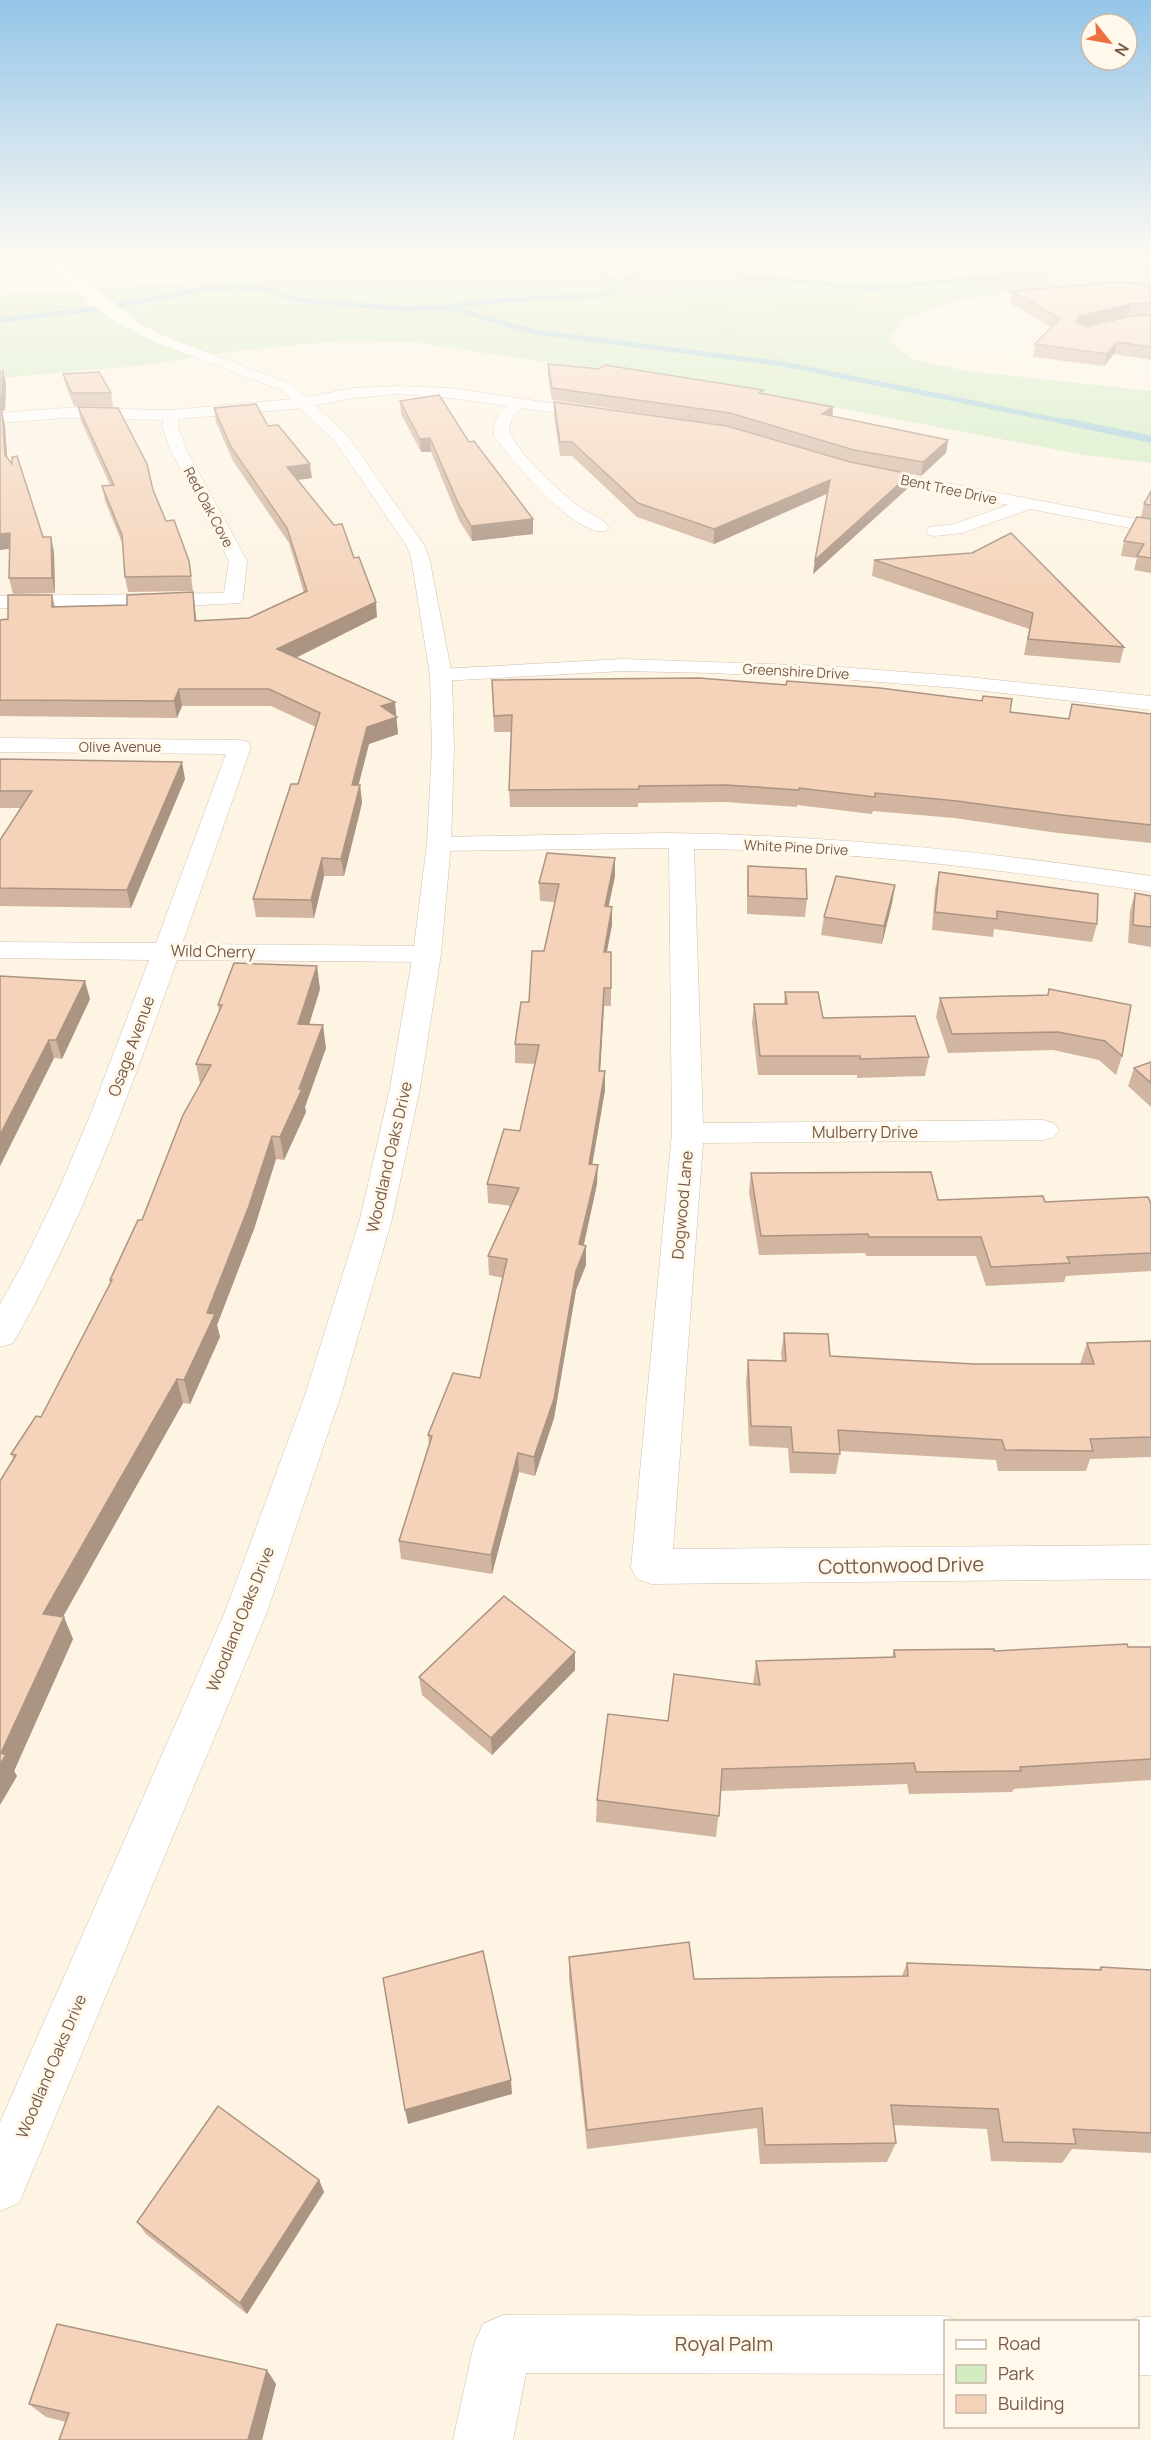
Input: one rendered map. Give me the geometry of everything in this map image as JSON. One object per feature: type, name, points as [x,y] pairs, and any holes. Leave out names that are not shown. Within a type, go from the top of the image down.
[{"type":"street","name":"Woodland Oaks Drive","points":[[0,2184],[246,1612],[323,1395],[376,1219],[405,1088],[427,954],[439,844],[442,748],[441,675],[420,557],[415,545],[341,438],[286,387],[234,368]]},
{"type":"street","points":[[0,418],[64,413],[171,415],[304,403],[353,393],[398,390],[452,393],[613,416]]},
{"type":"street","points":[[520,402],[502,420],[500,428],[502,436],[568,507],[600,527]]},
{"type":"street","name":"Red Oak Cove","points":[[0,602],[144,602],[232,599],[238,561],[180,453],[170,427],[171,415]]},
{"type":"street","name":"Bent Tree Drive","points":[[849,469],[1151,527]]},
{"type":"street","points":[[935,531],[956,528],[1027,505]]},
{"type":"street","name":"Greenshire Drive","points":[[441,675],[623,665],[712,667],[826,672],[936,681],[1151,703]]},
{"type":"street","name":"Olive Avenue","points":[[0,745],[240,747]]},
{"type":"street","name":"Osage Avenue","points":[[0,1334],[20,1303],[72,1198],[167,951],[240,747]]},
{"type":"street","name":"White Pine Drive","points":[[439,844],[681,842],[802,845],[1102,876],[1151,884]]},
{"type":"street","name":"Dogwood Lane","points":[[651,1566],[688,1133],[681,842]]},
{"type":"street","name":"Wild Cherry","points":[[0,950],[427,954]]},
{"type":"street","name":"Mulberry Drive","points":[[688,1133],[1043,1130]]},
{"type":"street","name":"Cottonwood Drive","points":[[651,1566],[1151,1562]]},
{"type":"street","name":"Royal Palm","points":[[483,2440],[503,2343],[944,2345]]},
{"type":"path","points":[[766,382],[778,368]]},
{"type":"green space","points":[[0,368],[117,368],[0,378]]},
{"type":"green space","points":[[582,368],[952,368],[1151,391],[1151,463],[1085,455],[812,403]]},
{"type":"building","points":[[549,368],[623,368],[763,390],[759,393],[833,407],[822,414],[948,440],[923,462],[854,450],[730,413],[552,388]]},
{"type":"building","points":[[3,371],[2,397],[0,397],[0,372]]},
{"type":"building","points":[[99,372],[111,393],[72,393],[63,374]]},
{"type":"building","points":[[439,395],[469,442],[474,441],[533,519],[471,526],[459,505],[430,438],[420,439],[400,401]]},
{"type":"building","points":[[554,402],[727,426],[850,462],[910,474],[815,560],[830,480],[714,529],[638,503],[572,442],[560,442]]},
{"type":"building","points":[[256,404],[268,426],[278,425],[310,464],[287,467],[334,525],[342,524],[354,558],[359,557],[376,602],[277,649],[395,702],[381,706],[397,717],[367,727],[352,785],[360,785],[341,859],[322,858],[311,900],[253,899],[291,784],[298,784],[320,713],[269,689],[179,689],[174,701],[0,700],[0,620],[8,619],[8,595],[52,595],[52,607],[127,605],[127,595],[193,592],[195,621],[249,618],[307,591],[287,528],[231,447],[214,408]]},
{"type":"building","points":[[78,407],[118,408],[147,464],[153,490],[166,521],[174,520],[189,561],[191,576],[125,577],[122,535],[102,486],[114,485]]},
{"type":"building","points":[[0,411],[2,411],[5,455],[12,464],[12,457],[17,456],[43,537],[51,537],[52,578],[9,578],[10,533],[0,534]]},
{"type":"building","points":[[1151,491],[1151,505],[1144,504]]},
{"type":"building","points":[[1137,517],[1151,519],[1151,558],[1137,556],[1144,544],[1124,541]]},
{"type":"building","points":[[1011,533],[1124,647],[1028,639],[1033,613],[874,560],[972,553]]},
{"type":"building","points":[[699,678],[786,685],[787,681],[880,688],[982,701],[983,696],[1012,699],[1010,712],[1069,719],[1072,704],[1151,714],[1151,825],[957,801],[875,793],[875,797],[799,788],[799,790],[726,785],[639,786],[639,789],[509,790],[512,715],[494,716],[492,680]]},
{"type":"building","points":[[0,759],[182,762],[127,890],[0,888],[0,840],[32,791],[0,791]]},
{"type":"building","points":[[547,853],[615,858],[605,906],[612,907],[604,952],[611,952],[611,988],[604,988],[599,1071],[605,1071],[589,1164],[598,1165],[579,1244],[586,1246],[576,1271],[554,1399],[534,1457],[518,1453],[491,1555],[399,1541],[432,1436],[428,1435],[453,1373],[480,1378],[507,1259],[488,1256],[519,1188],[487,1184],[504,1129],[520,1131],[539,1045],[515,1044],[521,1002],[529,1002],[532,951],[544,951],[559,884],[539,883]]},
{"type":"building","points":[[748,866],[806,869],[807,899],[748,896]]},
{"type":"building","points":[[939,872],[1098,894],[1097,924],[997,911],[997,919],[935,912]]},
{"type":"building","points":[[836,876],[895,885],[884,926],[824,917]]},
{"type":"building","points":[[1135,893],[1151,896],[1151,927],[1133,925]]},
{"type":"building","points":[[234,963],[317,966],[298,1024],[323,1025],[299,1089],[302,1089],[280,1137],[272,1136],[249,1206],[207,1313],[215,1314],[184,1380],[177,1379],[43,1614],[64,1617],[1,1753],[6,1755],[0,1764],[0,1481],[16,1455],[11,1454],[36,1416],[41,1417],[112,1280],[110,1280],[138,1220],[142,1220],[183,1115],[211,1065],[196,1064],[222,1005],[218,1005]]},
{"type":"building","points":[[0,976],[85,981],[56,1040],[49,1040],[0,1135]]},
{"type":"building","points":[[1049,989],[1131,1005],[1122,1056],[1105,1041],[1058,1032],[952,1034],[940,998],[1048,995]]},
{"type":"building","points":[[785,992],[818,992],[823,1018],[915,1016],[929,1057],[860,1059],[860,1056],[760,1056],[754,1004],[787,1004]]},
{"type":"building","points":[[1151,1062],[1151,1083],[1134,1068]]},
{"type":"building","points":[[931,1172],[938,1200],[1043,1196],[1045,1202],[1148,1197],[1151,1204],[1151,1253],[1067,1257],[1070,1263],[991,1267],[981,1237],[869,1237],[868,1234],[761,1236],[751,1173]]},
{"type":"building","points":[[784,1333],[828,1334],[830,1356],[974,1364],[1094,1364],[1087,1343],[1151,1341],[1151,1437],[1090,1439],[1093,1451],[1005,1450],[1002,1440],[838,1430],[840,1454],[793,1452],[791,1427],[751,1426],[748,1360],[786,1361]]},
{"type":"building","points":[[504,1596],[575,1652],[491,1738],[419,1677]]},
{"type":"building","points":[[1127,1644],[1128,1647],[1151,1647],[1151,1759],[1020,1767],[1021,1771],[916,1772],[914,1763],[722,1769],[719,1816],[597,1800],[608,1714],[668,1721],[674,1674],[760,1685],[756,1661],[895,1657],[894,1650],[994,1649],[994,1651]]},
{"type":"building","points":[[689,1942],[694,1979],[908,1976],[907,1963],[1151,1970],[1151,2133],[1073,2129],[1076,2144],[1003,2142],[998,2109],[891,2105],[896,2143],[765,2145],[762,2108],[587,2130],[569,1957]]},
{"type":"building","points":[[483,1951],[511,2080],[405,2110],[383,1978]]},
{"type":"building","points":[[218,2106],[319,2180],[240,2303],[137,2222]]},
{"type":"building","points":[[57,2324],[267,2370],[248,2440],[59,2440],[69,2413],[29,2404]]},
{"type":"waterway","points":[[802,368],[1076,424]]},
{"type":"waterway","points":[[1068,422],[1151,439]]}]
